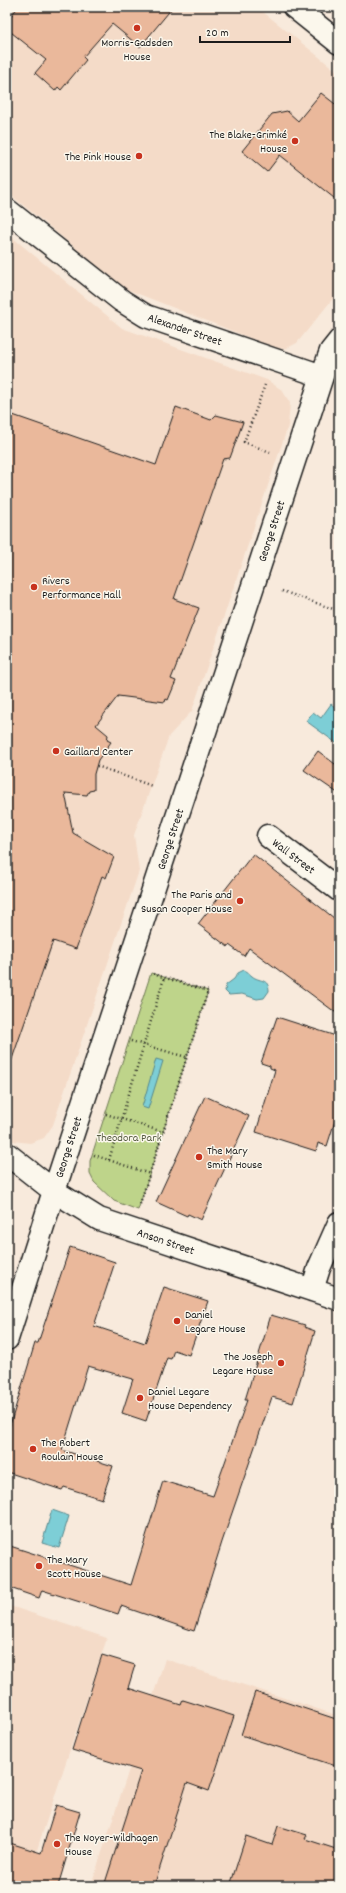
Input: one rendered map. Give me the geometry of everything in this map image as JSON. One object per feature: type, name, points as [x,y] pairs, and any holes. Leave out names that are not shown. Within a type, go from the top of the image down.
[{"type":"street","points":[[294,7],[339,43]]},
{"type":"street","name":"Alexander Street","points":[[7,210],[122,301],[146,316],[322,376]]},
{"type":"street","name":"George Street","points":[[7,1340],[54,1191],[322,376],[331,351],[339,341]]},
{"type":"street","name":"Wall Street","points":[[268,836],[339,890]]},
{"type":"street","name":"Anson Street","points":[[7,1154],[54,1191],[99,1218],[339,1299]]},
{"type":"street","points":[[312,1290],[319,1268],[339,1223]]},
{"type":"path","points":[[266,382],[244,442],[276,455]]},
{"type":"path","points":[[282,591],[339,611]]},
{"type":"path","points":[[97,766],[152,786]]},
{"type":"path","points":[[138,1210],[208,991],[151,973]]},
{"type":"path","points":[[109,1160],[164,978]]},
{"type":"path","points":[[128,1040],[186,1057]]},
{"type":"path","points":[[104,1113],[163,1132]]},
{"type":"path","points":[[91,1154],[150,1174]]},
{"type":"shaded area","points":[[7,7],[257,7],[339,73],[339,291],[297,343],[285,349],[273,347],[126,289],[7,192]]},
{"type":"shaded area","points":[[7,233],[122,328],[267,380],[282,390],[290,403],[288,426],[192,711],[169,736],[134,835],[139,871],[53,1125],[44,1138],[30,1143],[13,1141],[7,1136]]},
{"type":"shaded area","points":[[7,1605],[107,1638],[25,1886],[7,1886]]},
{"type":"shaded area","points":[[165,1659],[339,1716],[339,1886],[91,1886]]},
{"type":"green space","name":"Theodora Park","points":[[151,973],[208,991],[138,1210],[114,1201],[94,1182],[90,1174],[90,1161]]},
{"type":"water","points":[[331,704],[339,710],[339,726],[337,729],[339,731],[339,745],[306,721],[313,712],[321,718]]},
{"type":"water","points":[[244,970],[267,984],[269,991],[264,998],[257,999],[242,994],[229,995],[225,991],[226,985],[234,979],[238,973]]},
{"type":"water","points":[[156,1059],[163,1061],[148,1109],[142,1107]]},
{"type":"water","points":[[52,1510],[69,1516],[59,1548],[42,1543]]},
{"type":"building","points":[[18,7],[173,7],[140,47],[112,24],[83,57],[86,60],[61,90],[58,87],[55,91],[35,73],[46,60],[7,29],[7,21]]},
{"type":"building","name":"The Blake-Grimké House","points":[[321,93],[339,107],[339,202],[280,155],[267,172],[242,151],[272,114],[287,111],[298,121]]},
{"type":"building","name":"Gaillard Center","points":[[176,407],[211,420],[216,415],[243,422],[230,458],[223,459],[174,599],[199,608],[171,679],[176,681],[168,700],[166,699],[165,702],[118,696],[96,725],[108,735],[107,740],[111,742],[98,760],[94,774],[94,790],[89,791],[87,795],[65,793],[73,833],[114,857],[106,878],[102,876],[76,949],[53,941],[11,1062],[7,1062],[7,413],[156,465]]},
{"type":"building","points":[[318,751],[339,767],[339,794],[304,770]]},
{"type":"building","points":[[253,854],[339,922],[339,1015],[249,948],[244,956],[229,945],[228,947],[198,924]]},
{"type":"building","points":[[277,1017],[339,1037],[339,1108],[327,1146],[318,1143],[316,1151],[256,1132],[275,1070],[270,1068],[270,1066],[261,1063]]},
{"type":"building","name":"The Mary Smith House","points":[[205,1096],[249,1116],[201,1220],[188,1214],[187,1216],[156,1202]]},
{"type":"building","points":[[70,1247],[115,1262],[94,1326],[145,1343],[164,1287],[208,1301],[189,1355],[174,1350],[171,1359],[167,1358],[146,1421],[122,1413],[133,1379],[88,1366],[62,1450],[113,1466],[102,1499],[64,1487],[62,1490],[7,1472],[7,1435],[35,1343],[38,1343]]},
{"type":"building","points":[[271,1315],[305,1325],[304,1327],[315,1331],[293,1403],[272,1397],[222,1542],[194,1631],[121,1606],[118,1614],[42,1590],[39,1598],[7,1587],[7,1545],[131,1585],[163,1481],[213,1496],[247,1400],[245,1400]]},
{"type":"building","points":[[102,1655],[135,1665],[128,1688],[181,1705],[183,1700],[234,1716],[209,1791],[187,1783],[154,1886],[104,1886],[141,1771],[72,1750]]},
{"type":"building","points":[[255,1692],[339,1720],[339,1767],[241,1735]]},
{"type":"building","name":"The Noyer-Wildhagen House","points":[[56,1805],[80,1812],[58,1886],[7,1886],[7,1842],[41,1853]]},
{"type":"building","points":[[278,1826],[307,1835],[305,1839],[339,1850],[339,1886],[230,1886],[246,1836],[272,1845]]},
{"type":"place","name":"Morris-Gadsden House","points":[[137,28]]},
{"type":"place","name":"The Blake-Grimké House","points":[[295,141]]},
{"type":"place","name":"The Pink House","points":[[139,156]]},
{"type":"place","name":"Rivers Performance Hall","points":[[34,587]]},
{"type":"place","name":"Gaillard Center","points":[[56,751]]},
{"type":"place","name":"The Paris and Susan Cooper House","points":[[240,901]]},
{"type":"place","name":"The Mary Smith House","points":[[199,1157]]},
{"type":"place","name":"Daniel Legare House","points":[[177,1321]]},
{"type":"place","name":"The Joseph Legare House","points":[[281,1363]]},
{"type":"place","name":"Daniel Legare House Dependency","points":[[140,1398]]},
{"type":"place","name":"The Robert Roulain House","points":[[33,1449]]},
{"type":"place","name":"The Mary Scott House","points":[[39,1566]]},
{"type":"place","name":"The Noyer-Wildhagen House","points":[[57,1844]]}]
